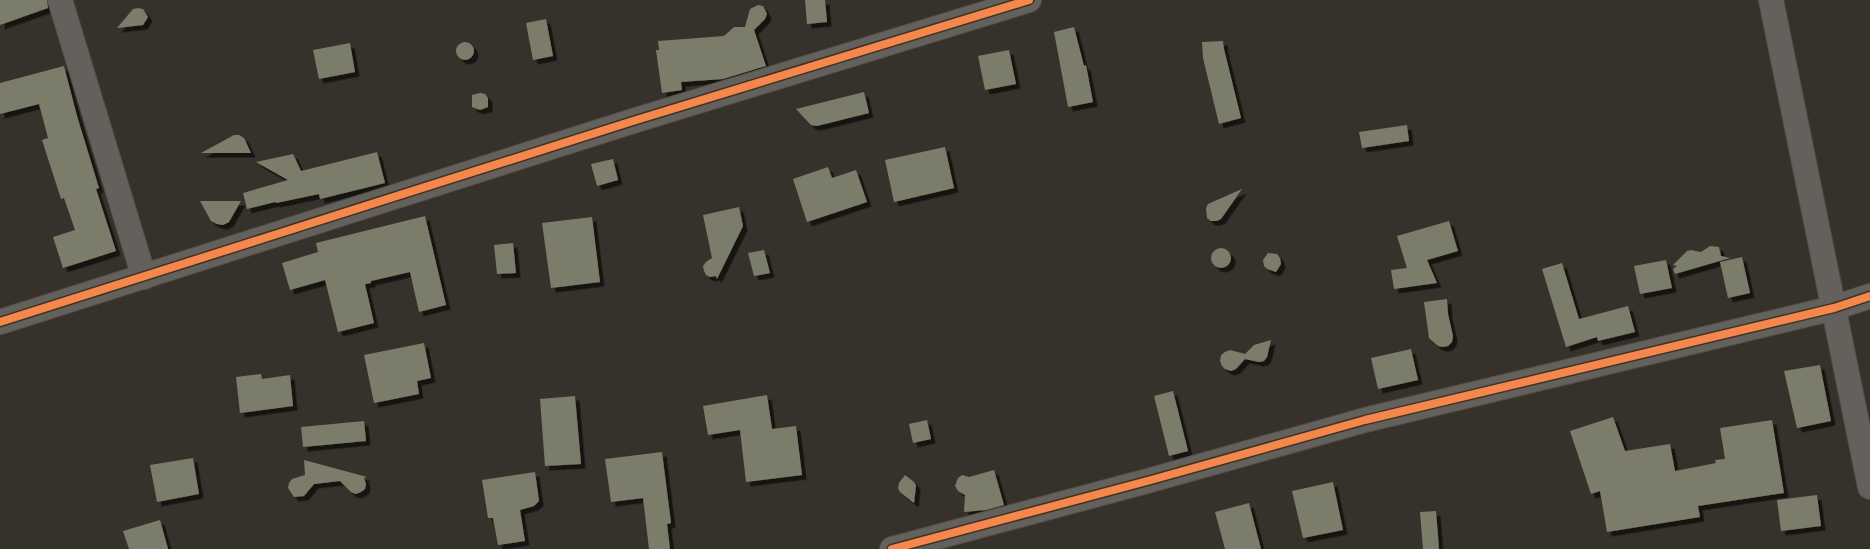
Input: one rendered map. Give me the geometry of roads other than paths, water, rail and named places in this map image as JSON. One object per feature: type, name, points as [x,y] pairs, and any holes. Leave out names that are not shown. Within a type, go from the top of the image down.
[{"type":"street","points":[[60,0],[144,278]]},
{"type":"street","points":[[0,322],[144,278],[643,118],[1029,0]]},
{"type":"street","points":[[1771,0],[1870,487]]},
{"type":"street","points":[[892,549],[1151,480],[1365,420],[1834,308],[1870,296]]}]
